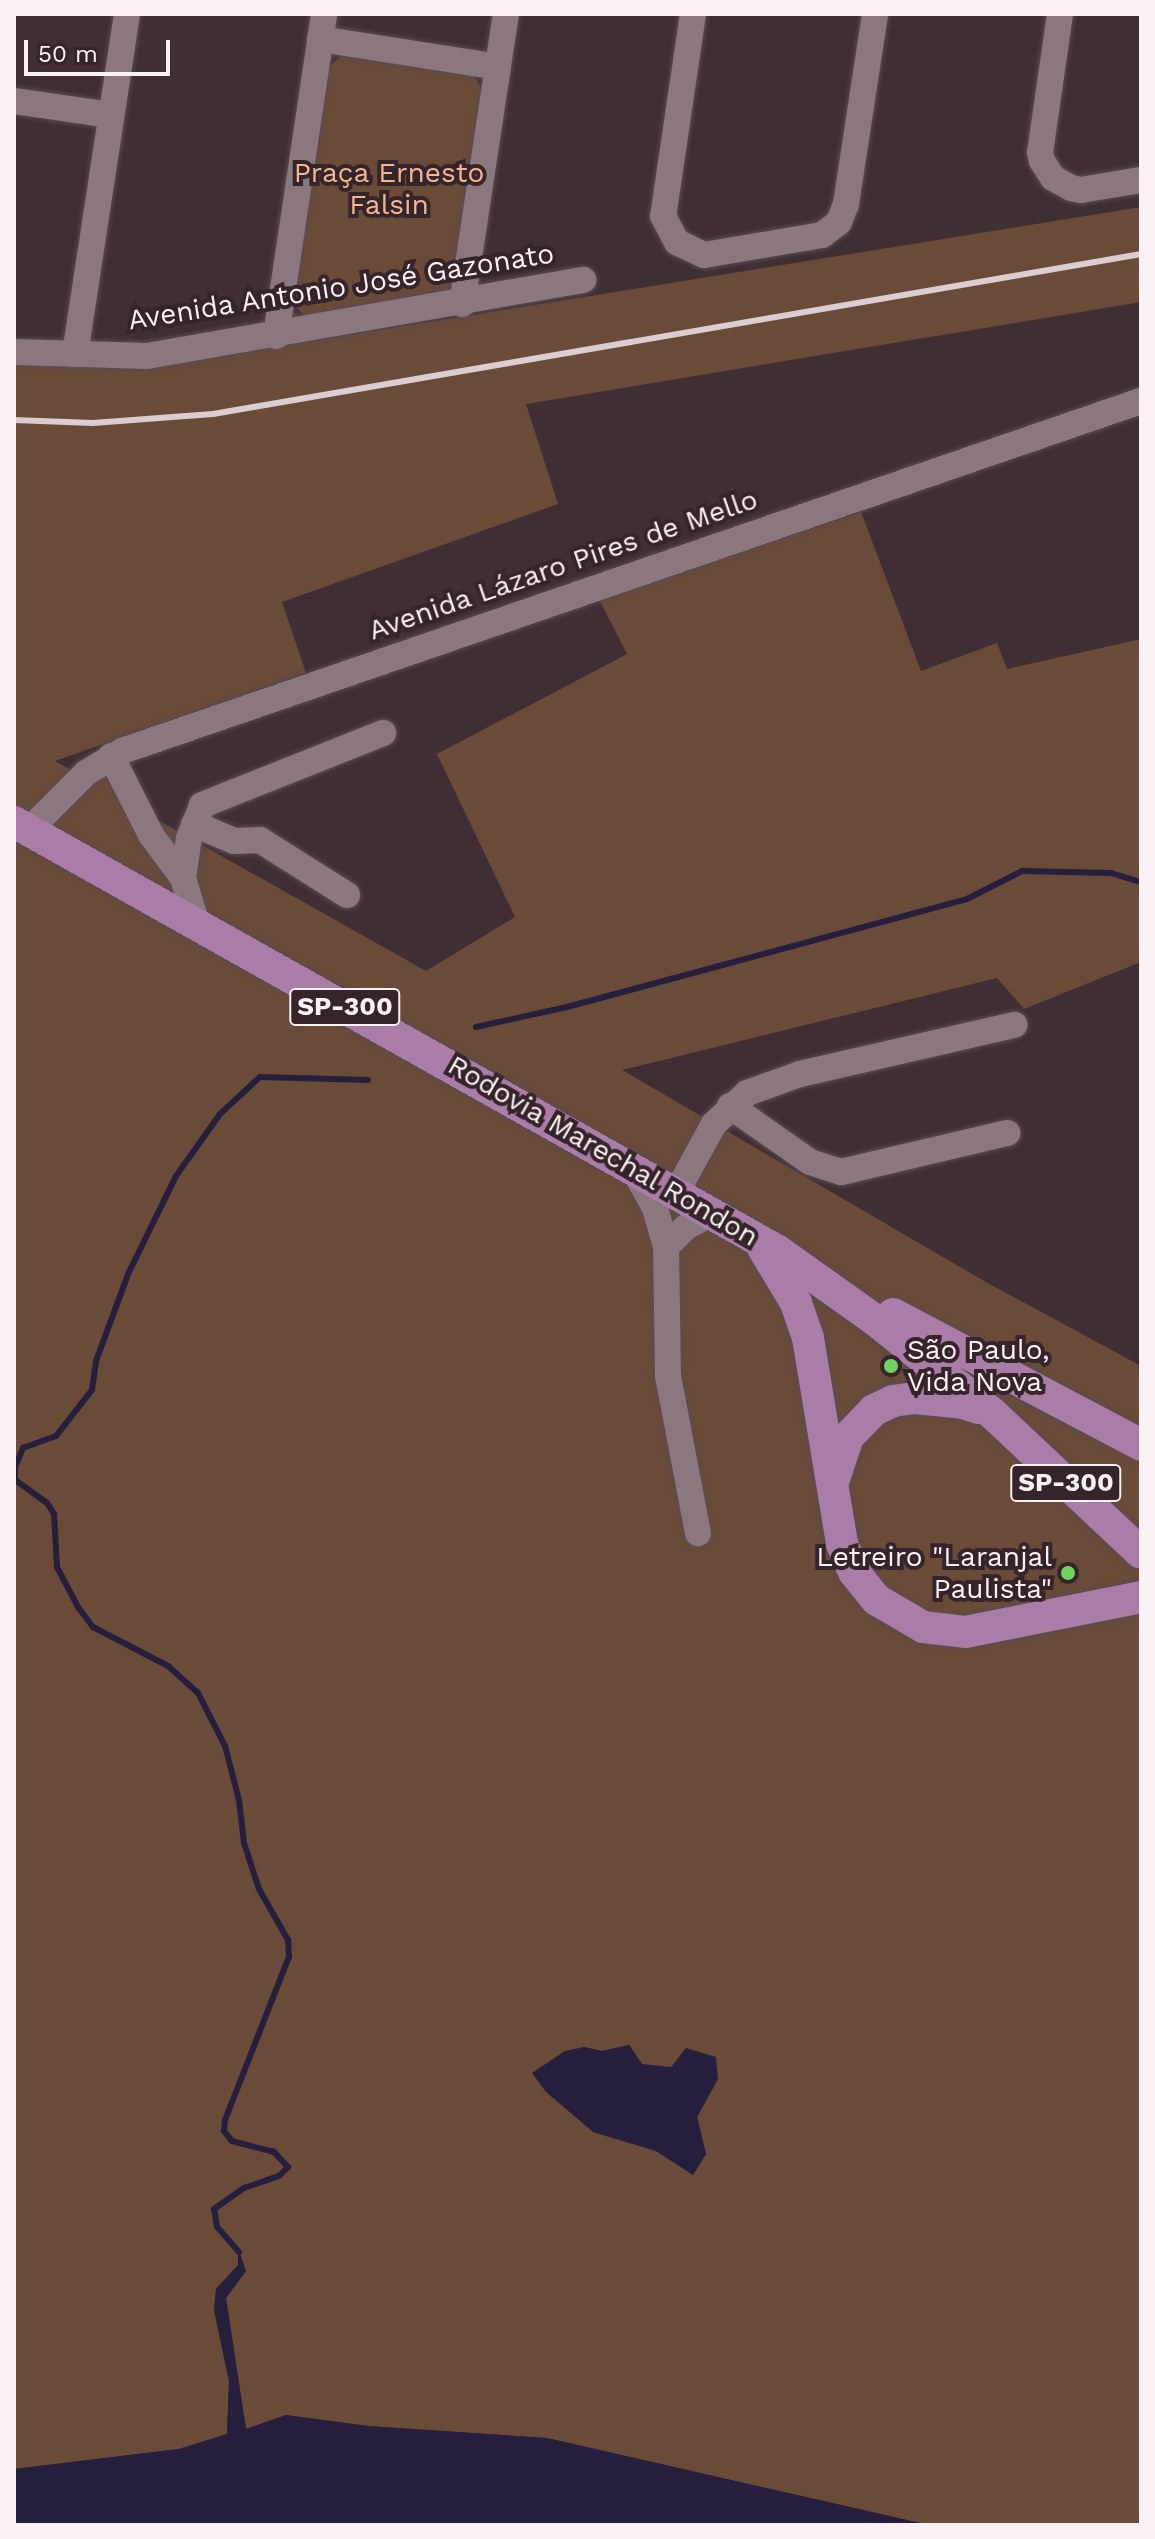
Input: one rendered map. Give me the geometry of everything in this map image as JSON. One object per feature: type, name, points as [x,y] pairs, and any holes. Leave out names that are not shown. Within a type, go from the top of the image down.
[{"type":"main road","name":"Rodovia Marechal Rondon","points":[[21,826],[767,1244],[875,1320],[992,1413],[1141,1553]]},
{"type":"main road","points":[[767,1244],[1141,1445]]},
{"type":"main road","points":[[767,1244],[808,1338],[838,1531],[854,1572],[877,1600],[923,1627],[943,1631],[988,1629],[1136,1598]]},
{"type":"main road","points":[[833,1486],[848,1437],[874,1410],[893,1401],[938,1399],[963,1403],[992,1413]]},
{"type":"street","points":[[75,354],[127,14]]},
{"type":"street","points":[[462,304],[506,14]]},
{"type":"street","points":[[693,14],[663,216],[677,242],[704,255],[822,235],[839,222],[846,204],[875,14]]},
{"type":"street","points":[[1060,14],[1040,152],[1042,161],[1053,178],[1081,190],[1141,180]]},
{"type":"street","points":[[276,336],[322,27],[498,67]]},
{"type":"street","points":[[14,101],[111,115]]},
{"type":"street","name":"Avenida Antonio José Gazonato","points":[[14,352],[147,356],[462,304],[583,280]]},
{"type":"street","name":"Avenida Lázaro Pires de Mello","points":[[21,826],[111,756],[1141,401]]},
{"type":"street","points":[[183,878],[194,824],[202,805],[383,733]]},
{"type":"street","points":[[111,756],[151,835],[183,878],[197,924]]},
{"type":"street","points":[[194,824],[234,841],[260,840],[347,895]]},
{"type":"street","points":[[676,1193],[714,1124],[747,1093],[800,1074],[1014,1025]]},
{"type":"street","points":[[730,1106],[822,1168],[841,1172],[1007,1133]]},
{"type":"street","points":[[631,1166],[655,1208],[666,1247],[668,1376],[698,1533]]},
{"type":"street","points":[[666,1247],[686,1227],[712,1213]]},
{"type":"green space","name":"Praça Ernesto Falsin","points":[[342,55],[472,73],[482,89],[455,279],[451,287],[446,291],[305,316],[297,308],[293,297],[328,68]]},
{"type":"green space","points":[[1141,207],[1141,302],[526,404],[558,504],[282,602],[306,673],[55,761],[89,780],[105,769],[122,800],[426,971],[515,917],[437,754],[627,654],[598,597],[861,512],[921,671],[997,643],[1007,669],[1141,639],[1141,962],[1024,1009],[997,978],[622,1070],[984,1281],[1141,1366],[1141,2525],[929,2525],[547,2438],[368,2426],[286,2415],[246,2429],[226,2298],[246,2271],[238,2251],[238,2265],[216,2289],[214,2310],[229,2381],[227,2434],[179,2449],[14,2469],[14,364],[122,369],[157,366]],"holes":[[[629,2045],[642,2064],[718,2079],[697,2117],[706,2154],[693,2175],[656,2151],[593,2132],[584,2047],[602,2051]]]},
{"type":"shaded area","points":[[629,2045],[642,2064],[671,2067],[686,2048],[716,2057],[718,2079],[697,2117],[706,2154],[693,2175],[656,2151],[593,2132],[546,2092],[532,2073],[565,2051],[584,2047],[602,2051]]},
{"type":"shaded area","points":[[238,2247],[246,2271],[226,2298],[246,2429],[286,2415],[368,2426],[547,2438],[929,2525],[14,2525],[14,2469],[179,2449],[227,2434],[229,2381],[214,2310],[216,2289],[238,2265]]},
{"type":"waterway","points":[[476,1027],[567,1007],[967,899],[1022,871],[1111,873],[1141,882]]},
{"type":"waterway","points":[[239,2252],[217,2227],[214,2209],[244,2188],[279,2176],[288,2167],[274,2152],[232,2141],[224,2131],[225,2120],[289,1957],[288,1940],[259,1889],[244,1843],[239,1800],[225,1746],[198,1693],[168,1666],[93,1627],[78,1607],[57,1567],[54,1514],[47,1503],[15,1480],[15,1467],[23,1448],[56,1436],[92,1390],[96,1361],[129,1272],[176,1176],[220,1114],[260,1077],[368,1080]]},
{"type":"railway","points":[[14,420],[93,423],[213,414],[1141,254]]},
{"type":"place","name":"São Paulo, Vida Nova","points":[[891,1366]]},
{"type":"place","name":"Letreiro \"Laranjal Paulista\"","points":[[1068,1573]]}]
